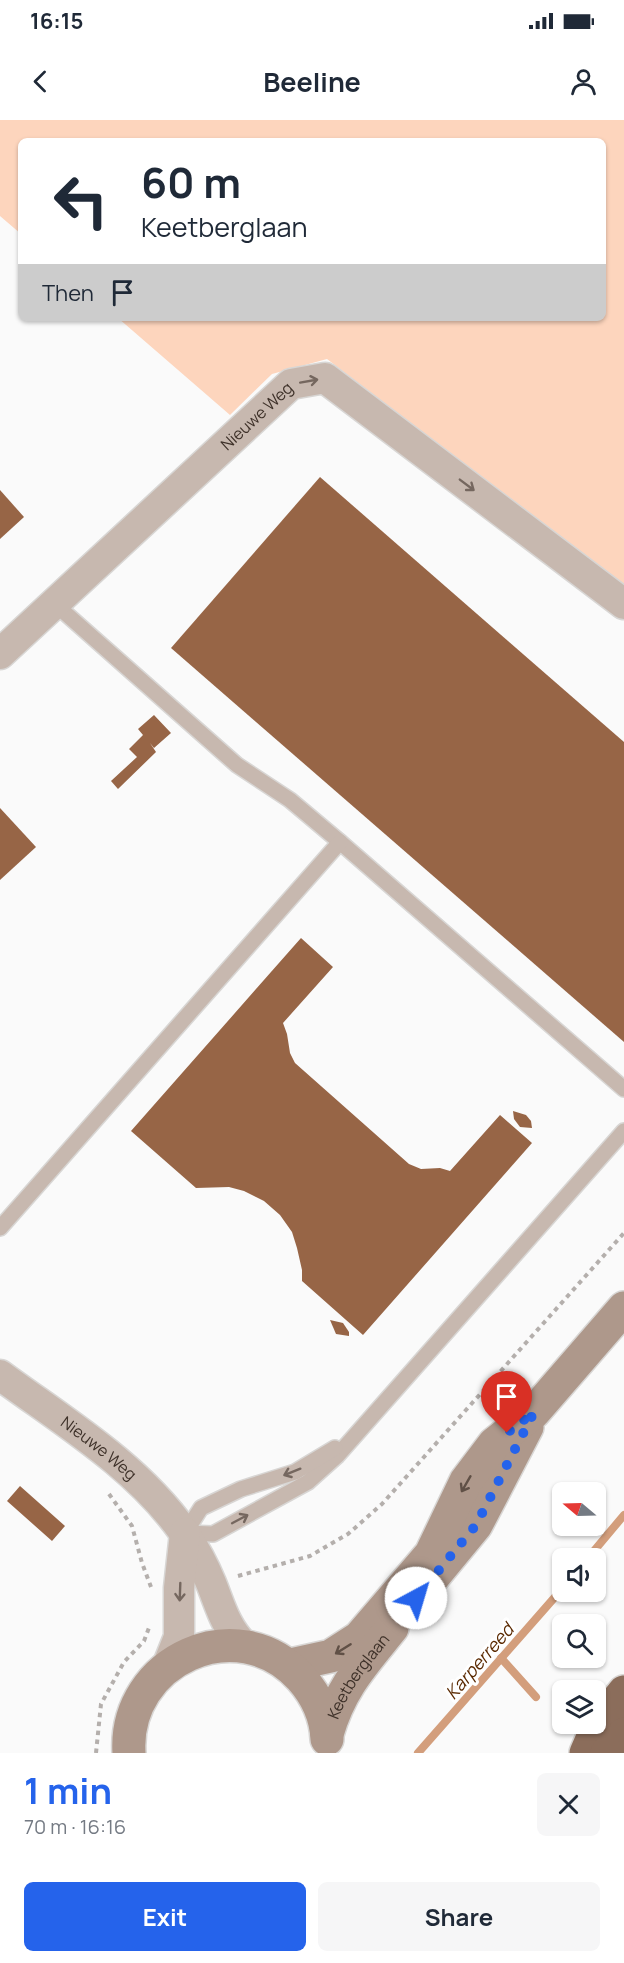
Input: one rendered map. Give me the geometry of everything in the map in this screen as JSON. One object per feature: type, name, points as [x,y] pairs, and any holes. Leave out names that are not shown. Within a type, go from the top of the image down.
[{"type":"highway","points":[[586,1753],[598,1722],[624,1692]]},
{"type":"highway","points":[[607,1753],[624,1734]]},
{"type":"main road","name":"Keetberglaan","points":[[290,1665],[331,1656],[359,1638],[430,1554],[466,1481],[494,1444],[534,1412],[624,1308]]},
{"type":"main road","name":"Keetberglaan","points":[[327,1744],[334,1709],[351,1681],[476,1525],[534,1412]]},
{"type":"main road","points":[[129,1753],[135,1710],[154,1679],[186,1655],[204,1648],[229,1645],[244,1646],[274,1656],[290,1665],[314,1695],[321,1710],[327,1744]]},
{"type":"street","name":"Nieuwe Weg","points":[[0,654],[291,384],[325,378],[624,604]]},
{"type":"street","name":"Nieuwe Weg","points":[[0,1375],[109,1455],[144,1484],[185,1533],[211,1582],[229,1629],[244,1646]]},
{"type":"street","points":[[167,1667],[179,1637],[179,1588],[185,1533]]},
{"type":"lane","points":[[55,604],[237,765],[290,801],[340,842],[624,1089]]},
{"type":"lane","points":[[0,1228],[340,842]]},
{"type":"lane","points":[[185,1533],[213,1533],[308,1482],[337,1456],[624,1131]]},
{"type":"lane","points":[[185,1533],[201,1508],[241,1489],[295,1472],[327,1454],[358,1430]]},
{"type":"path","points":[[211,1582],[310,1556],[348,1534],[382,1504],[624,1233]]},
{"type":"path","points":[[108,1492],[132,1526],[147,1578],[158,1598],[166,1592],[179,1588]]},
{"type":"path","points":[[96,1753],[101,1704],[124,1662],[144,1641],[152,1619]]},
{"type":"shaded area","points":[[0,120],[624,120],[624,587],[327,359],[272,374],[230,415],[121,321],[606,321],[606,138],[18,138],[18,231],[0,216]]},
{"type":"building","points":[[320,477],[624,742],[624,1042],[171,648]]},
{"type":"building","points":[[0,490],[24,517],[0,539]]},
{"type":"building","points":[[154,715],[171,733],[154,748],[150,743],[156,752],[118,789],[111,781],[137,757],[129,749],[143,735],[138,729]]},
{"type":"building","points":[[0,808],[36,847],[0,880]]},
{"type":"building","points":[[301,938],[333,967],[283,1023],[290,1053],[295,1063],[409,1164],[421,1169],[440,1168],[450,1171],[500,1115],[532,1143],[363,1335],[302,1281],[302,1270],[292,1232],[280,1215],[264,1201],[244,1191],[229,1187],[196,1188],[131,1131]]},
{"type":"building","points":[[513,1111],[526,1115],[531,1121],[532,1128],[520,1127],[514,1119]]},
{"type":"building","points":[[330,1320],[343,1323],[349,1336],[336,1334]]},
{"type":"building","points":[[20,1486],[65,1526],[52,1541],[7,1501]]},
{"type":"waterway","name":"Karperreed","points":[[596,1548],[624,1515]]},
{"type":"waterway","name":"Karperreed","points":[[418,1753],[552,1600]]},
{"type":"waterway","points":[[501,1658],[536,1697]]},
{"type":"route","points":[[416,1598],[476,1525],[534,1412],[507,1433]]}]
